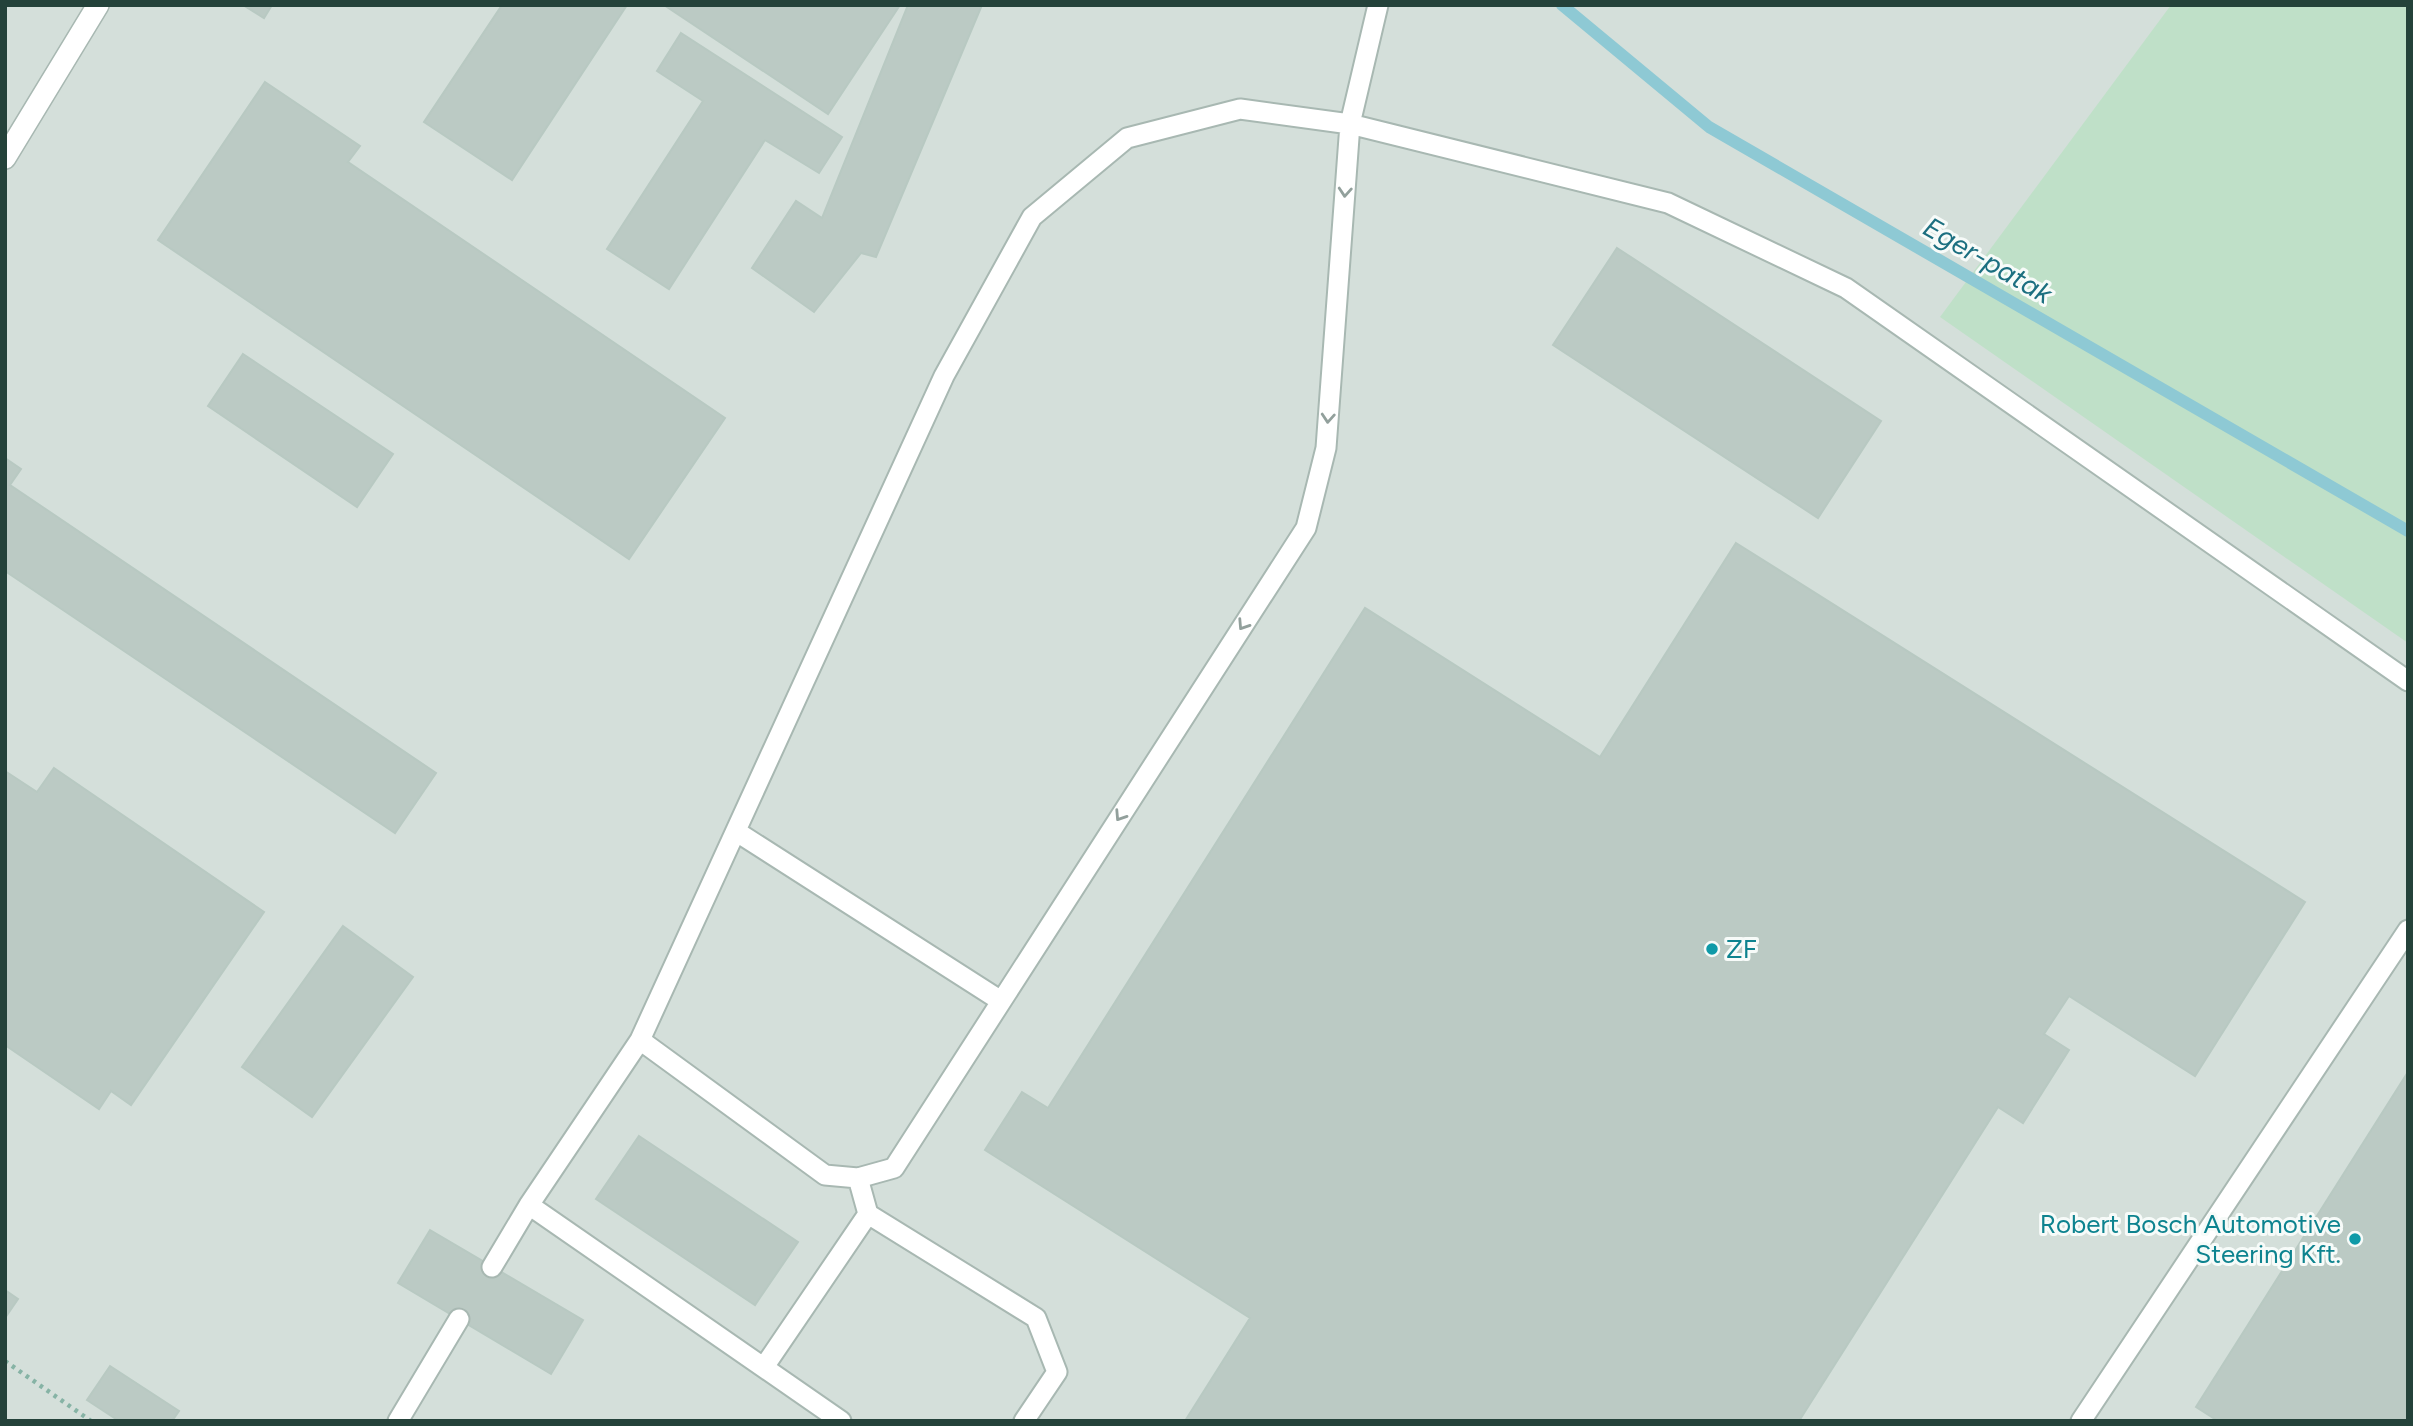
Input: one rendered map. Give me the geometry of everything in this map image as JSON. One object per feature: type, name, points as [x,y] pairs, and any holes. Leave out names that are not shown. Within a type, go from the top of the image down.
[{"type":"street","points":[[5,158],[93,7]]},
{"type":"lane","points":[[640,1040],[825,1175],[858,1178],[894,1168],[1306,528],[1326,448],[1350,124],[1378,5]]},
{"type":"lane","points":[[492,1267],[529,1205],[640,1040],[944,376],[1032,217],[1127,138],[1240,109],[1350,124],[1668,203],[1846,288],[2408,681]]},
{"type":"lane","points":[[737,832],[1001,1001]]},
{"type":"lane","points":[[2081,1421],[2408,930]]},
{"type":"lane","points":[[858,1178],[868,1214],[1036,1318],[1057,1372],[1024,1421]]},
{"type":"lane","points":[[529,1205],[841,1421]]},
{"type":"lane","points":[[764,1367],[868,1214]]},
{"type":"lane","points":[[398,1421],[459,1319]]},
{"type":"path","points":[[5,1361],[91,1421]]},
{"type":"shaded area","points":[[5,5],[2172,5],[2408,640],[2408,1421],[5,1421]]},
{"type":"green space","points":[[2171,5],[2408,5],[2408,643],[1940,317]]},
{"type":"building","points":[[243,5],[272,5],[264,18]]},
{"type":"building","points":[[502,5],[627,5],[512,180],[424,122]]},
{"type":"building","points":[[664,5],[900,5],[828,114]]},
{"type":"building","points":[[908,5],[982,5],[876,257],[861,253],[814,312],[752,268],[796,201],[822,218]]},
{"type":"building","points":[[681,33],[842,137],[819,173],[765,140],[669,289],[607,249],[703,101],[657,71]]},
{"type":"building","points":[[265,82],[360,146],[348,162],[725,418],[629,559],[158,240]]},
{"type":"building","points":[[1617,248],[1881,421],[1818,518],[1553,345]]},
{"type":"building","points":[[243,354],[393,454],[357,507],[208,406]]},
{"type":"building","points":[[5,458],[21,469],[10,485],[436,773],[395,833],[5,571]]},
{"type":"building","name":"ZF","points":[[1736,543],[2305,902],[2195,1076],[2069,996],[2044,1034],[2069,1050],[2023,1123],[1998,1107],[1799,1421],[1185,1421],[1250,1318],[985,1150],[1022,1092],[1048,1108],[1365,608],[1600,757]]},
{"type":"building","points":[[54,768],[264,912],[131,1105],[111,1091],[99,1109],[5,1045],[5,771],[37,792]]},
{"type":"building","points":[[343,926],[413,977],[312,1117],[242,1067]]},
{"type":"building","name":"Robert Bosch Automotive Steering Kft.","points":[[2408,1072],[2408,1421],[2218,1421],[2196,1407]]},
{"type":"building","points":[[639,1136],[798,1242],[755,1305],[596,1199]]},
{"type":"building","points":[[430,1230],[583,1320],[551,1374],[398,1283]]},
{"type":"building","points":[[5,1290],[18,1299],[5,1318]]},
{"type":"building","points":[[110,1366],[179,1411],[172,1421],[119,1421],[87,1400]]},
{"type":"waterway","name":"Eger-patak","points":[[1562,5],[1709,127],[2408,531]]},
{"type":"place","name":"ZF","points":[[1712,949]]},
{"type":"place","name":"Robert Bosch Automotive Steering Kft.","points":[[2355,1239]]}]
